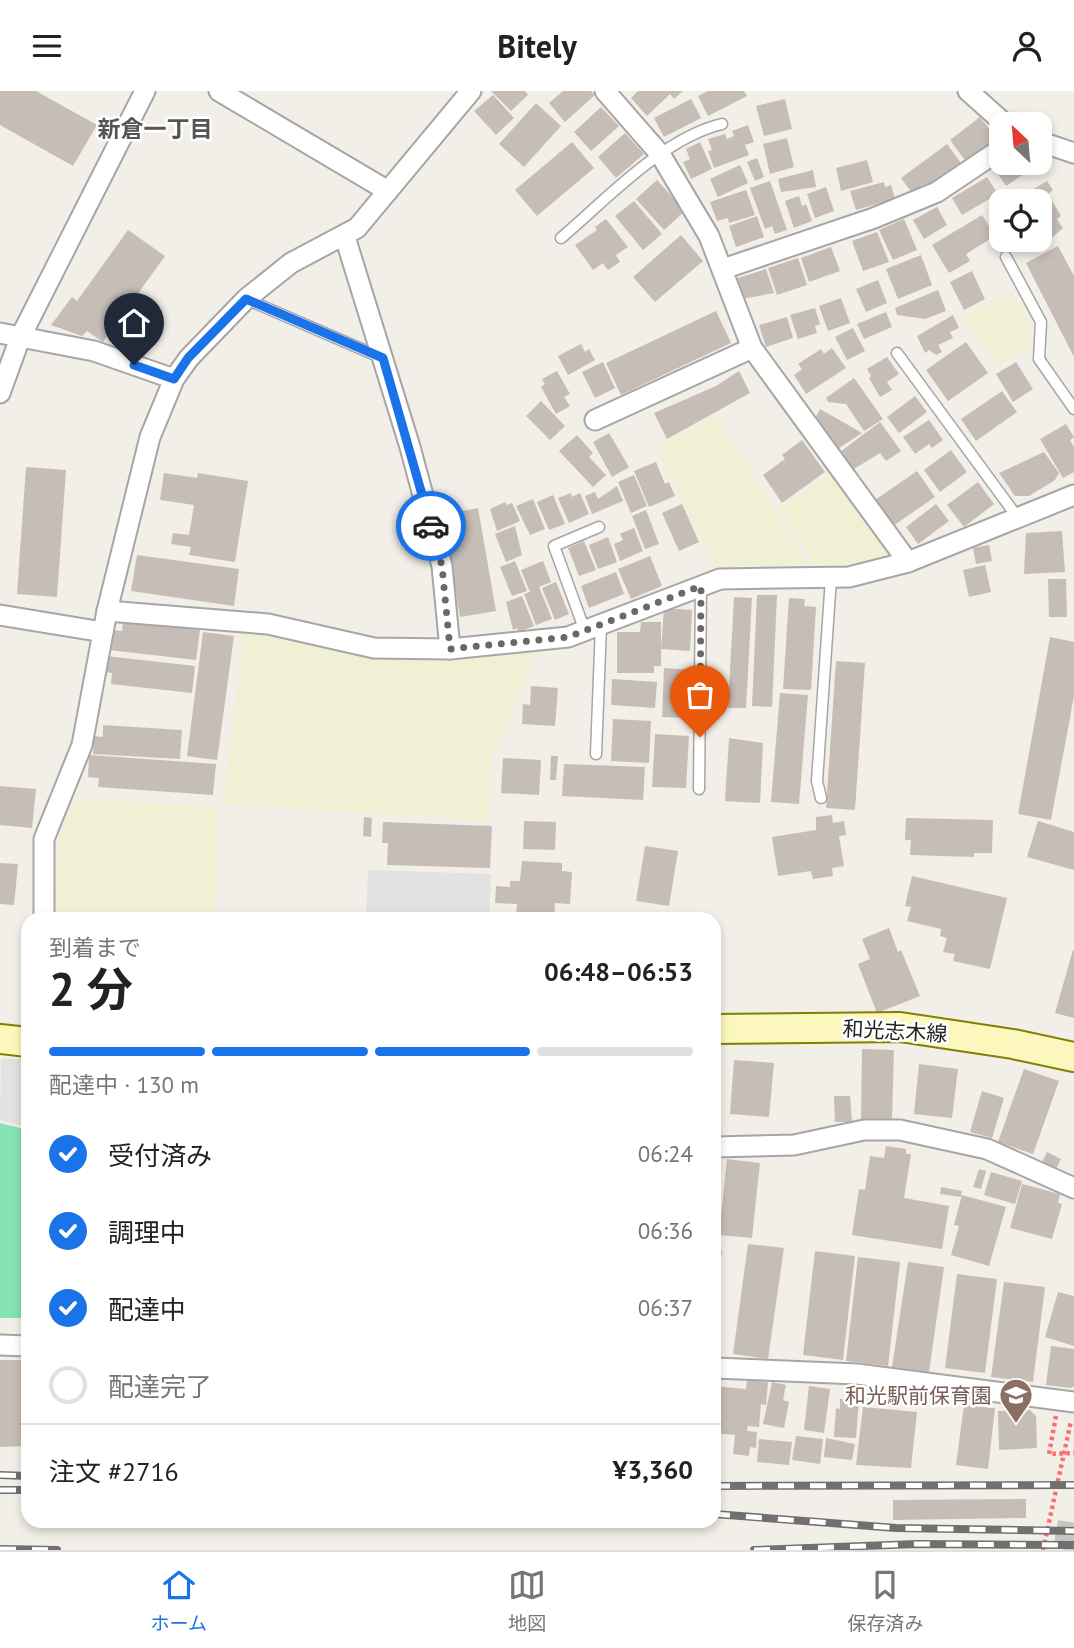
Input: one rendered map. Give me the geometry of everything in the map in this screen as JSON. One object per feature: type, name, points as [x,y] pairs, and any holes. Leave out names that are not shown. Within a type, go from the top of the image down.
[{"type":"main road","name":"和光志木線","points":[[721,1029],[900,1027],[1013,1044],[1074,1057]]},
{"type":"street","points":[[0,393],[20,338],[145,91]]},
{"type":"street","points":[[219,91],[388,191]]},
{"type":"street","points":[[44,912],[44,839],[82,745],[107,611],[150,437],[174,379],[188,358],[246,299],[291,263],[358,228],[471,91]]},
{"type":"street","points":[[968,91],[991,112]]},
{"type":"street","points":[[611,93],[660,154],[709,236],[752,348],[908,562]]},
{"type":"street","points":[[1052,146],[1074,153]]},
{"type":"street","points":[[723,269],[874,218],[937,192],[989,157]]},
{"type":"street","points":[[345,237],[383,358],[442,566],[450,649]]},
{"type":"street","points":[[0,333],[94,351],[174,379]]},
{"type":"street","points":[[595,420],[752,348]]},
{"type":"street","points":[[107,611],[268,624],[374,648],[450,649],[568,637],[720,579],[849,577],[908,562],[1074,495]]},
{"type":"street","points":[[0,615],[103,632]]},
{"type":"street","points":[[721,1147],[794,1145],[864,1130],[900,1130],[987,1149],[1074,1188]]},
{"type":"street","points":[[0,1345],[21,1346]]},
{"type":"street","points":[[721,1368],[857,1374],[1072,1402]]},
{"type":"lane","points":[[561,238],[660,154],[696,130],[722,124]]},
{"type":"lane","points":[[1006,257],[1041,322],[1038,359],[1074,409]]},
{"type":"lane","points":[[246,299],[383,358]]},
{"type":"lane","points":[[897,353],[1018,518]]},
{"type":"lane","points":[[596,754],[593,628],[554,546],[599,527]]},
{"type":"lane","points":[[821,798],[817,781],[831,578]]},
{"type":"lane","points":[[699,789],[701,586]]},
{"type":"path","points":[[1043,1550],[1073,1415],[1072,1402]]},
{"type":"path","points":[[1056,1416],[1049,1454],[1074,1454]]},
{"type":"green space","points":[[1013,293],[1031,327],[1029,348],[998,366],[962,317]]},
{"type":"green space","points":[[716,416],[811,565],[716,567],[656,448]]},
{"type":"green space","points":[[832,472],[893,556],[883,561],[816,566],[779,508]]},
{"type":"green space","points":[[244,632],[371,655],[538,648],[491,760],[488,821],[223,804]]},
{"type":"green space","points":[[75,798],[217,807],[216,912],[53,912],[58,839]]},
{"type":"green space","points":[[0,1123],[21,1128],[21,1318],[0,1318]]},
{"type":"shaded area","points":[[368,870],[491,874],[489,912],[366,912]]},
{"type":"shaded area","points":[[1,1059],[21,1059],[21,1125],[0,1120]]},
{"type":"building","points":[[0,91],[36,91],[97,125],[73,166],[0,125]]},
{"type":"building","points":[[491,91],[525,91],[528,95],[511,111]]},
{"type":"building","points":[[563,91],[591,91],[595,95],[565,122],[549,103]]},
{"type":"building","points":[[638,91],[683,91],[674,99],[670,94],[647,116],[631,98]]},
{"type":"building","points":[[708,91],[744,91],[747,96],[708,116],[698,96]]},
{"type":"building","points":[[493,95],[514,118],[496,135],[474,111]]},
{"type":"building","points":[[691,99],[701,118],[664,137],[654,118]]},
{"type":"building","points":[[785,99],[792,129],[764,136],[756,106]]},
{"type":"building","points":[[536,103],[561,126],[524,167],[499,144]]},
{"type":"building","points":[[601,107],[619,126],[591,151],[574,132]]},
{"type":"building","points":[[980,117],[989,129],[989,146],[967,163],[950,140]]},
{"type":"building","points":[[748,125],[754,142],[745,145],[749,155],[714,168],[708,151],[712,150],[708,139],[725,134],[727,139],[734,136],[732,131]]},
{"type":"building","points":[[625,133],[644,154],[616,178],[598,157]]},
{"type":"building","points":[[787,138],[794,167],[770,174],[763,144]]},
{"type":"building","points":[[572,142],[594,168],[537,216],[515,190]]},
{"type":"building","points":[[700,142],[712,169],[691,179],[683,162],[690,159],[686,149]]},
{"type":"building","points":[[947,144],[961,163],[927,188],[924,184],[912,193],[901,178]]},
{"type":"building","points":[[757,158],[764,177],[755,181],[747,162]]},
{"type":"building","points":[[867,160],[873,182],[841,191],[836,168]]},
{"type":"building","points":[[740,165],[748,183],[718,197],[710,179]]},
{"type":"building","points":[[813,170],[816,187],[781,192],[778,179]]},
{"type":"building","points":[[999,175],[1022,175],[1006,186]]},
{"type":"building","points":[[987,177],[995,189],[989,189],[989,199],[962,215],[952,198]]},
{"type":"building","points":[[657,180],[685,211],[664,230],[636,199]]},
{"type":"building","points":[[770,181],[787,230],[775,234],[772,226],[765,229],[750,188]]},
{"type":"building","points":[[1047,181],[1053,190],[1052,189],[1033,189]]},
{"type":"building","points":[[884,182],[885,187],[891,185],[895,199],[856,210],[850,191]]},
{"type":"building","points":[[826,187],[834,211],[815,218],[807,194]]},
{"type":"building","points":[[746,190],[755,215],[729,223],[728,218],[717,221],[710,202]]},
{"type":"building","points":[[799,196],[802,206],[806,204],[812,221],[794,228],[785,201]]},
{"type":"building","points":[[634,201],[662,234],[643,250],[615,216]]},
{"type":"building","points":[[1052,201],[1061,216],[1057,219],[1063,228],[1052,238]]},
{"type":"building","points":[[937,207],[947,225],[924,239],[913,220]]},
{"type":"building","points":[[982,215],[989,226],[989,240],[966,254],[970,261],[949,273],[932,245]]},
{"type":"building","points":[[757,216],[764,237],[736,247],[729,226]]},
{"type":"building","points":[[606,219],[628,247],[616,255],[620,262],[608,270],[603,263],[593,270],[575,245],[597,230],[595,227]]},
{"type":"building","points":[[904,219],[917,250],[893,260],[879,230]]},
{"type":"building","points":[[128,230],[165,256],[103,342],[87,331],[82,336],[51,325],[72,297],[77,301]]},
{"type":"building","points":[[877,232],[889,262],[863,271],[852,241]]},
{"type":"building","points":[[681,235],[703,261],[655,302],[633,277]]},
{"type":"building","points":[[1058,246],[1074,276],[1074,357],[1026,263],[1052,252]]},
{"type":"building","points":[[831,247],[840,271],[809,282],[801,258]]},
{"type":"building","points":[[921,255],[932,285],[898,299],[886,269]]},
{"type":"building","points":[[798,258],[807,285],[777,295],[768,268]]},
{"type":"building","points":[[766,269],[774,293],[742,299],[735,279]]},
{"type":"building","points":[[972,271],[985,299],[964,310],[950,282]]},
{"type":"building","points":[[878,280],[887,303],[866,312],[856,289]]},
{"type":"building","points":[[938,290],[946,311],[925,319],[897,315],[895,308]]},
{"type":"building","points":[[841,298],[850,323],[828,331],[819,306]]},
{"type":"building","points":[[815,308],[820,324],[815,326],[817,333],[798,339],[790,315]]},
{"type":"building","points":[[716,311],[731,343],[621,395],[606,363]]},
{"type":"building","points":[[886,312],[892,327],[864,339],[857,324]]},
{"type":"building","points":[[953,315],[959,328],[950,332],[953,338],[938,345],[942,352],[936,355],[929,350],[925,353],[917,336]]},
{"type":"building","points":[[787,317],[793,338],[766,347],[759,325]]},
{"type":"building","points":[[853,328],[865,351],[847,360],[835,337]]},
{"type":"building","points":[[966,342],[988,373],[948,401],[926,370]]},
{"type":"building","points":[[581,344],[585,352],[589,349],[595,360],[568,375],[558,356]]},
{"type":"building","points":[[832,348],[846,368],[806,394],[794,375],[802,369],[798,364],[821,349],[824,354]]},
{"type":"building","points":[[887,357],[899,374],[887,382],[892,390],[880,397],[867,369]]},
{"type":"building","points":[[603,362],[615,388],[595,398],[582,372]]},
{"type":"building","points":[[1016,362],[1033,389],[1013,402],[996,374]]},
{"type":"building","points":[[557,371],[570,394],[564,397],[570,406],[556,414],[541,387],[545,384],[542,379]]},
{"type":"building","points":[[739,371],[750,393],[667,439],[654,413],[716,386]]},
{"type":"building","points":[[854,378],[883,419],[864,431],[846,404],[828,402],[826,398]]},
{"type":"building","points":[[1002,391],[1017,412],[976,441],[961,419]]},
{"type":"building","points":[[915,396],[927,412],[899,433],[887,417]]},
{"type":"building","points":[[541,401],[565,426],[550,440],[526,416]]},
{"type":"building","points":[[820,409],[862,433],[833,452],[814,421]]},
{"type":"building","points":[[929,420],[943,440],[932,448],[929,444],[915,454],[903,437]]},
{"type":"building","points":[[880,422],[901,451],[886,461],[880,453],[849,472],[836,455]]},
{"type":"building","points":[[1066,424],[1074,437],[1070,440],[1074,447],[1074,472],[1063,478],[1040,439]]},
{"type":"building","points":[[609,433],[629,467],[612,477],[593,442]]},
{"type":"building","points":[[577,435],[593,453],[589,457],[606,475],[593,487],[559,451]]},
{"type":"building","points":[[802,440],[825,472],[782,503],[763,475],[785,459],[782,455]]},
{"type":"building","points":[[951,450],[967,472],[940,492],[924,470]]},
{"type":"building","points":[[1044,452],[1059,473],[1055,480],[1029,496],[1015,496],[999,473]]},
{"type":"building","points":[[656,462],[665,484],[669,482],[675,496],[649,507],[634,471]]},
{"type":"building","points":[[26,467],[66,470],[57,597],[17,594]]},
{"type":"building","points":[[917,471],[935,497],[893,526],[875,500]]},
{"type":"building","points":[[164,473],[197,478],[198,473],[248,481],[235,562],[189,555],[191,547],[171,544],[173,533],[189,535],[194,505],[160,500]]},
{"type":"building","points":[[634,475],[647,506],[631,513],[618,482]]},
{"type":"building","points":[[978,482],[994,504],[964,527],[947,505]]},
{"type":"building","points":[[617,486],[623,501],[592,514],[585,496],[595,492],[598,499]]},
{"type":"building","points":[[571,493],[572,497],[580,493],[589,514],[569,523],[558,498]]},
{"type":"building","points":[[553,495],[565,524],[549,530],[537,502]]},
{"type":"building","points":[[533,499],[545,529],[530,535],[516,506]]},
{"type":"building","points":[[505,502],[506,505],[512,503],[520,521],[497,531],[490,509]]},
{"type":"building","points":[[682,504],[699,542],[679,551],[662,513]]},
{"type":"building","points":[[936,504],[949,521],[918,544],[906,527]]},
{"type":"building","points":[[478,508],[496,611],[460,617],[442,515]]},
{"type":"building","points":[[646,510],[659,544],[645,549],[632,516]]},
{"type":"building","points":[[515,526],[522,555],[506,562],[495,534]]},
{"type":"building","points":[[634,528],[643,551],[620,561],[614,544],[623,540],[620,534]]},
{"type":"building","points":[[1062,531],[1065,572],[1024,574],[1026,533]]},
{"type":"building","points":[[608,537],[617,562],[598,569],[589,545]]},
{"type":"building","points":[[584,541],[596,570],[579,576],[568,548]]},
{"type":"building","points":[[989,545],[992,561],[976,564],[973,548]]},
{"type":"building","points":[[137,555],[239,569],[234,606],[131,591]]},
{"type":"building","points":[[650,556],[662,586],[631,599],[618,569]]},
{"type":"building","points":[[515,561],[527,591],[512,596],[500,567]]},
{"type":"building","points":[[543,561],[551,582],[539,587],[552,619],[536,625],[524,594],[530,592],[521,570]]},
{"type":"building","points":[[985,565],[991,592],[969,597],[963,570]]},
{"type":"building","points":[[616,572],[624,594],[589,608],[581,586]]},
{"type":"building","points":[[1048,579],[1066,579],[1067,617],[1049,617]]},
{"type":"building","points":[[556,582],[569,614],[555,620],[542,588]]},
{"type":"building","points":[[757,595],[777,595],[772,707],[752,706]]},
{"type":"building","points":[[522,596],[534,626],[519,632],[517,628],[513,630],[506,602]]},
{"type":"building","points":[[734,597],[752,598],[746,708],[728,708]]},
{"type":"building","points":[[789,598],[805,599],[804,606],[816,607],[811,690],[783,689]]},
{"type":"building","points":[[664,608],[692,610],[690,651],[661,649]]},
{"type":"building","points":[[123,621],[200,630],[196,660],[109,650],[111,630],[122,631]]},
{"type":"building","points":[[641,622],[661,622],[661,666],[654,666],[654,673],[617,673],[617,632],[640,632]]},
{"type":"building","points":[[203,632],[234,636],[217,760],[187,756]]},
{"type":"building","points":[[1050,637],[1074,642],[1074,696],[1051,820],[1018,814]]},
{"type":"building","points":[[106,656],[195,666],[192,693],[111,684],[112,673],[104,672]]},
{"type":"building","points":[[836,661],[865,663],[855,810],[826,808]]},
{"type":"building","points":[[664,668],[692,670],[689,718],[662,717]]},
{"type":"building","points":[[612,679],[657,682],[655,708],[611,705]]},
{"type":"building","points":[[531,686],[558,688],[555,726],[522,724],[523,704],[530,705]]},
{"type":"building","points":[[780,693],[808,695],[799,804],[771,802]]},
{"type":"building","points":[[613,719],[651,721],[649,763],[611,761]]},
{"type":"building","points":[[103,725],[182,730],[180,759],[93,754],[94,736],[103,737]]},
{"type":"building","points":[[655,734],[689,736],[686,788],[652,787]]},
{"type":"building","points":[[729,738],[763,743],[760,803],[725,801]]},
{"type":"building","points":[[89,755],[216,764],[213,795],[98,787],[99,778],[88,777]]},
{"type":"building","points":[[551,756],[558,756],[556,780],[550,780]]},
{"type":"building","points":[[503,758],[541,760],[539,795],[501,793]]},
{"type":"building","points":[[564,764],[645,767],[643,800],[562,796]]},
{"type":"building","points":[[0,786],[36,789],[32,828],[0,825]]},
{"type":"building","points":[[832,815],[833,823],[844,821],[846,835],[839,836],[844,866],[832,868],[833,876],[813,879],[811,871],[778,876],[772,837],[816,830],[816,817]]},
{"type":"building","points":[[364,817],[372,818],[371,837],[363,836]]},
{"type":"building","points":[[906,818],[993,820],[992,853],[974,853],[974,857],[910,855],[911,840],[905,840]]},
{"type":"building","points":[[524,821],[556,822],[555,850],[523,849]]},
{"type":"building","points":[[1038,821],[1074,832],[1074,870],[1027,857]]},
{"type":"building","points":[[383,822],[492,826],[490,868],[387,865],[388,843],[382,843]]},
{"type":"building","points":[[645,846],[678,851],[669,906],[636,901]]},
{"type":"building","points":[[522,861],[562,863],[562,871],[572,872],[570,904],[555,903],[554,912],[516,912],[517,904],[495,903],[496,886],[510,887],[510,881],[520,881]]},
{"type":"building","points":[[0,863],[18,864],[14,905],[0,904]]},
{"type":"building","points":[[912,876],[1007,898],[990,969],[953,961],[955,954],[943,952],[947,938],[940,936],[941,929],[907,921],[911,907],[905,906]]},
{"type":"building","points":[[889,928],[920,996],[877,1013],[858,964],[870,959],[862,939]]},
{"type":"building","points":[[1074,950],[1074,1018],[1055,1013]]},
{"type":"building","points":[[862,1049],[894,1050],[892,1119],[861,1119]]},
{"type":"building","points":[[734,1060],[774,1063],[769,1117],[730,1114]]},
{"type":"building","points":[[919,1064],[958,1069],[952,1118],[914,1114]]},
{"type":"building","points":[[1024,1069],[1059,1081],[1033,1154],[998,1142]]},
{"type":"building","points":[[982,1091],[1004,1098],[992,1138],[970,1132]]},
{"type":"building","points":[[834,1096],[850,1096],[852,1122],[835,1122]]},
{"type":"building","points":[[886,1146],[906,1149],[906,1154],[911,1154],[904,1198],[949,1206],[942,1249],[852,1235],[859,1189],[865,1190],[870,1156],[884,1158]]},
{"type":"building","points":[[1047,1152],[1061,1159],[1056,1169],[1042,1162]]},
{"type":"building","points":[[727,1159],[760,1163],[752,1238],[721,1235]]},
{"type":"building","points":[[979,1169],[986,1171],[981,1189],[973,1187]]},
{"type":"building","points":[[991,1172],[1022,1181],[1015,1204],[984,1195]]},
{"type":"building","points":[[1022,1184],[1060,1194],[1058,1203],[1062,1204],[1052,1239],[1010,1228]]},
{"type":"building","points":[[941,1187],[962,1191],[961,1197],[940,1194]]},
{"type":"building","points":[[962,1195],[1006,1207],[989,1266],[951,1255],[959,1226],[954,1225]]},
{"type":"building","points":[[748,1244],[784,1248],[768,1359],[733,1354]]},
{"type":"building","points":[[815,1251],[855,1256],[843,1360],[803,1355]]},
{"type":"building","points":[[858,1257],[900,1262],[888,1366],[846,1361]]},
{"type":"building","points":[[908,1262],[944,1267],[929,1372],[892,1367]]},
{"type":"building","points":[[957,1274],[997,1279],[985,1373],[945,1368]]},
{"type":"building","points":[[1004,1282],[1045,1287],[1033,1382],[991,1377]]},
{"type":"building","points":[[1058,1292],[1074,1296],[1074,1346],[1045,1337]]},
{"type":"building","points":[[1051,1346],[1074,1349],[1074,1386],[1071,1388],[1046,1385]]},
{"type":"building","points":[[0,1360],[21,1360],[21,1446],[0,1447]]},
{"type":"building","points":[[747,1380],[768,1382],[766,1405],[761,1404],[759,1427],[748,1426],[747,1431],[757,1432],[756,1448],[750,1447],[749,1456],[733,1454],[735,1435],[721,1434],[721,1387],[746,1389]]},
{"type":"building","points":[[772,1382],[786,1385],[783,1400],[789,1402],[784,1428],[763,1424]]},
{"type":"building","points":[[809,1386],[830,1389],[824,1433],[804,1430]]},
{"type":"building","points":[[840,1399],[859,1400],[856,1438],[834,1437],[836,1408],[840,1409]]},
{"type":"building","points":[[964,1405],[995,1408],[988,1469],[956,1465]]},
{"type":"building","points":[[863,1407],[917,1412],[911,1468],[856,1465]]},
{"type":"building","points":[[1030,1410],[1036,1416],[1037,1448],[999,1450],[998,1411]]},
{"type":"building","points":[[796,1436],[823,1439],[820,1464],[792,1460]]},
{"type":"building","points":[[826,1438],[855,1444],[852,1460],[824,1457]]},
{"type":"building","points":[[759,1439],[792,1442],[789,1465],[757,1462]]},
{"type":"building","points":[[1026,1499],[1026,1518],[893,1520],[893,1500]]},
{"type":"tunnel","points":[[1067,1550],[1074,1511]]},
{"type":"railway","points":[[0,1475],[21,1476]]},
{"type":"railway","points":[[721,1486],[1074,1485]]},
{"type":"railway","points":[[0,1490],[21,1490]]},
{"type":"railway","points":[[721,1515],[896,1528],[1074,1531]]},
{"type":"railway","points":[[754,1550],[917,1544],[1074,1545]]},
{"type":"railway","points":[[0,1549],[57,1550]]},
{"type":"way so far","points":[[431,526],[442,566],[450,649],[568,637],[701,586],[700,737]]},
{"type":"place","name":"和光駅前保育園","points":[[1016,1425]]},
{"type":"district","name":"新倉一丁目","points":[[155,128]]},
{"type":"route","points":[[134,365],[174,379],[188,358],[228,314],[246,299],[383,358],[431,526]]}]
